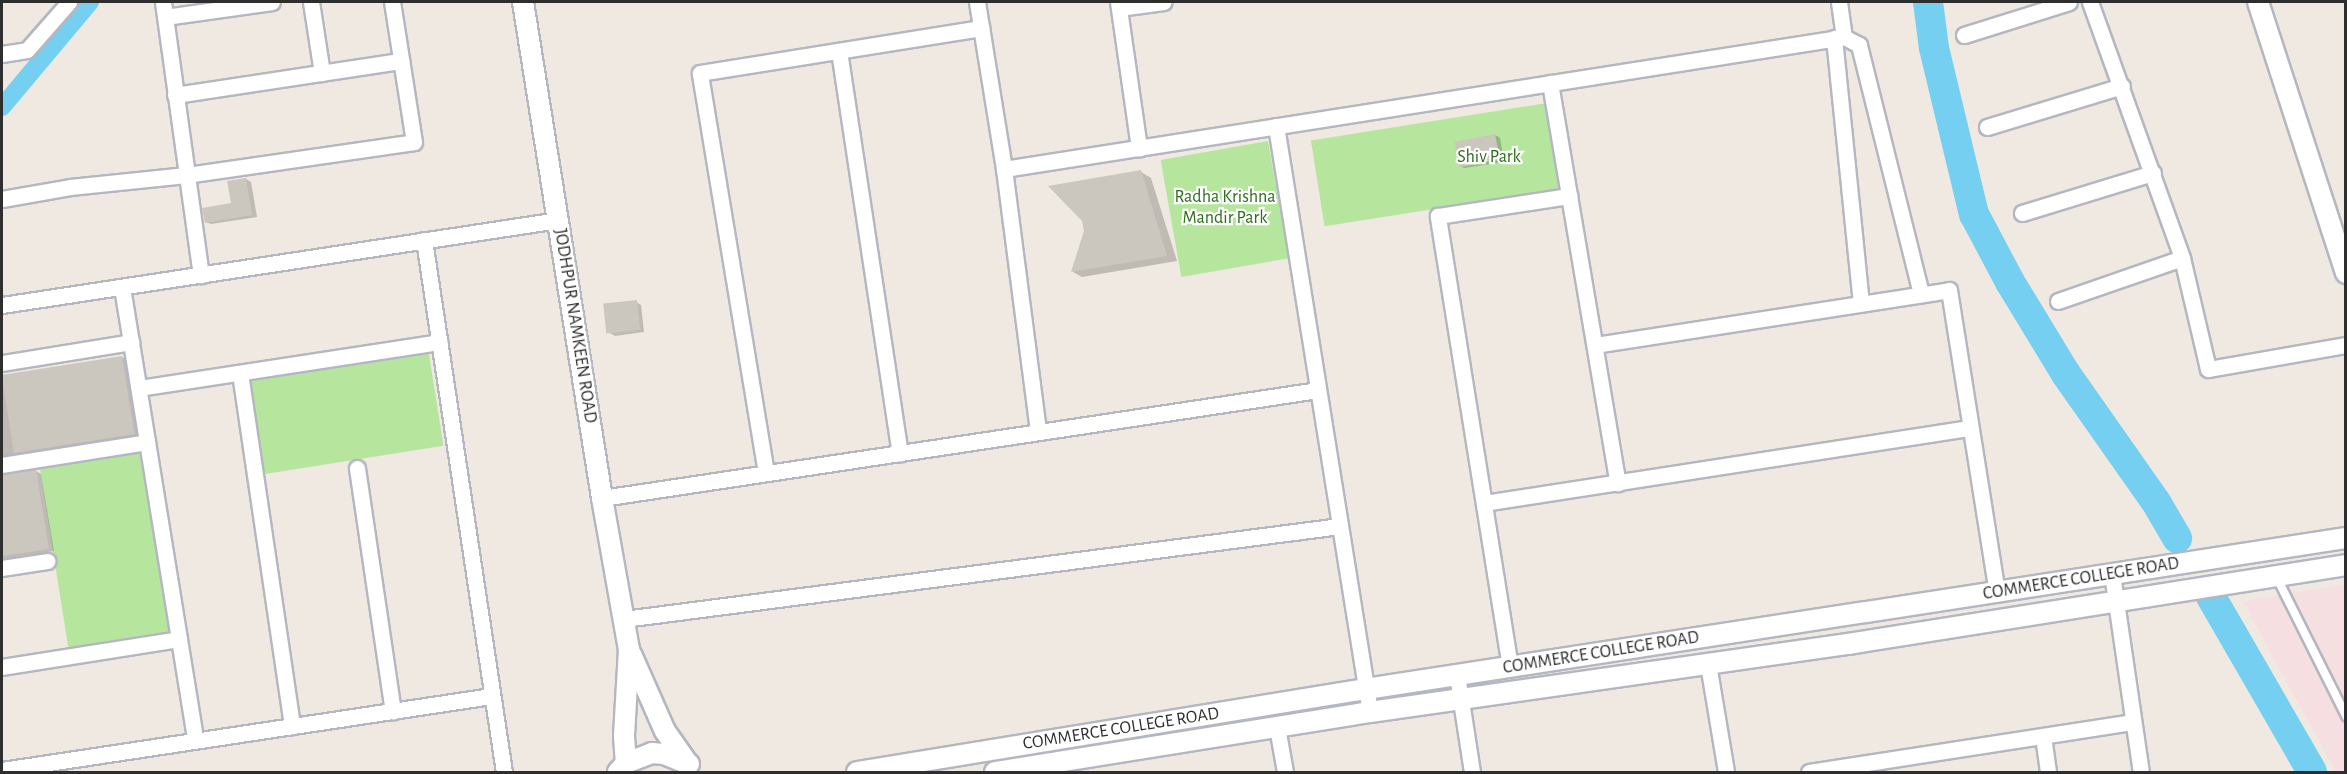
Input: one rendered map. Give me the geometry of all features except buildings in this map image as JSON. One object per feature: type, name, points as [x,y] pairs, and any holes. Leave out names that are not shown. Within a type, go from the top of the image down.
[{"type":"street","points":[[2,54],[27,50],[69,2]]},
{"type":"street","points":[[201,274],[164,9],[272,2]]},
{"type":"street","points":[[311,2],[322,73]]},
{"type":"street","points":[[2,199],[70,187],[186,175],[414,142],[392,2]]},
{"type":"street","name":"JODHPUR NAMKEEN ROAD","points":[[523,2],[602,498],[629,649]]},
{"type":"street","points":[[977,2],[1004,169],[1038,432]]},
{"type":"street","points":[[1139,148],[1119,5],[1164,2]]},
{"type":"street","points":[[1839,2],[1839,37],[1861,304]]},
{"type":"street","points":[[1964,35],[2069,2]]},
{"type":"street","points":[[2090,2],[2182,258],[2208,369],[2346,345]]},
{"type":"street","points":[[2258,2],[2346,273]]},
{"type":"street","points":[[766,473],[700,73],[981,28]]},
{"type":"street","points":[[1004,169],[1839,37],[1859,45],[1921,294]]},
{"type":"street","points":[[839,51],[900,453]]},
{"type":"street","points":[[175,95],[401,61]]},
{"type":"street","points":[[1550,83],[1618,483]]},
{"type":"street","points":[[1987,127],[2122,86]]},
{"type":"street","points":[[1276,126],[1370,712]]},
{"type":"street","points":[[2022,213],[2152,173]]},
{"type":"street","points":[[1510,667],[1438,216],[1569,196]]},
{"type":"street","points":[[2,305],[558,220]]},
{"type":"street","points":[[424,240],[504,772]]},
{"type":"street","points":[[2058,301],[2182,258]]},
{"type":"street","points":[[122,286],[195,740]]},
{"type":"street","points":[[1595,345],[1949,290],[1997,592]]},
{"type":"street","points":[[2,363],[131,342]]},
{"type":"street","points":[[139,388],[439,342]]},
{"type":"street","points":[[240,373],[292,726]]},
{"type":"street","points":[[602,498],[1318,390]]},
{"type":"street","points":[[1484,503],[1970,428]]},
{"type":"street","points":[[2,465],[147,442]]},
{"type":"street","points":[[357,468],[393,711]]},
{"type":"street","points":[[624,619],[1340,526]]},
{"type":"street","name":"COMMERCE COLLEGE ROAD","points":[[857,772],[1366,689],[2346,538]]},
{"type":"street","points":[[2,568],[47,561]]},
{"type":"street","points":[[995,772],[1370,712],[1708,664],[2346,564]]},
{"type":"street","points":[[2112,574],[2141,772]]},
{"type":"street","points":[[2,667],[179,639]]},
{"type":"street","points":[[622,768],[629,649]]},
{"type":"street","points":[[629,649],[665,731],[692,768]]},
{"type":"street","points":[[1708,664],[1726,772]]},
{"type":"street","points":[[1457,675],[1472,772]]},
{"type":"street","points":[[2,770],[50,767],[195,740],[492,696]]},
{"type":"street","points":[[1809,772],[1838,770],[2133,722]]},
{"type":"street","points":[[1277,727],[1285,772]]},
{"type":"street","points":[[2043,736],[2048,772]]},
{"type":"street","points":[[622,768],[652,753],[692,768]]},
{"type":"lane","points":[[2275,575],[2346,716]]},
{"type":"shaded area","points":[[2345,584],[2345,772],[2336,772],[2243,602]]},
{"type":"green space","name":"Shiv Park","points":[[1547,103],[1561,189],[1325,226],[1311,140]]},
{"type":"green space","name":"Radha Krishna Mandir Park","points":[[1268,141],[1289,258],[1181,277],[1161,160]]},
{"type":"green space","points":[[428,348],[443,446],[262,475],[246,377]]},
{"type":"green space","points":[[142,448],[172,636],[69,652],[39,464]]},
{"type":"waterway","points":[[2,107],[90,2]]},
{"type":"waterway","points":[[1928,2],[1934,48],[1974,214],[2010,282],[2066,374],[2156,502],[2177,538]]},
{"type":"waterway","points":[[2210,595],[2312,772]]}]
